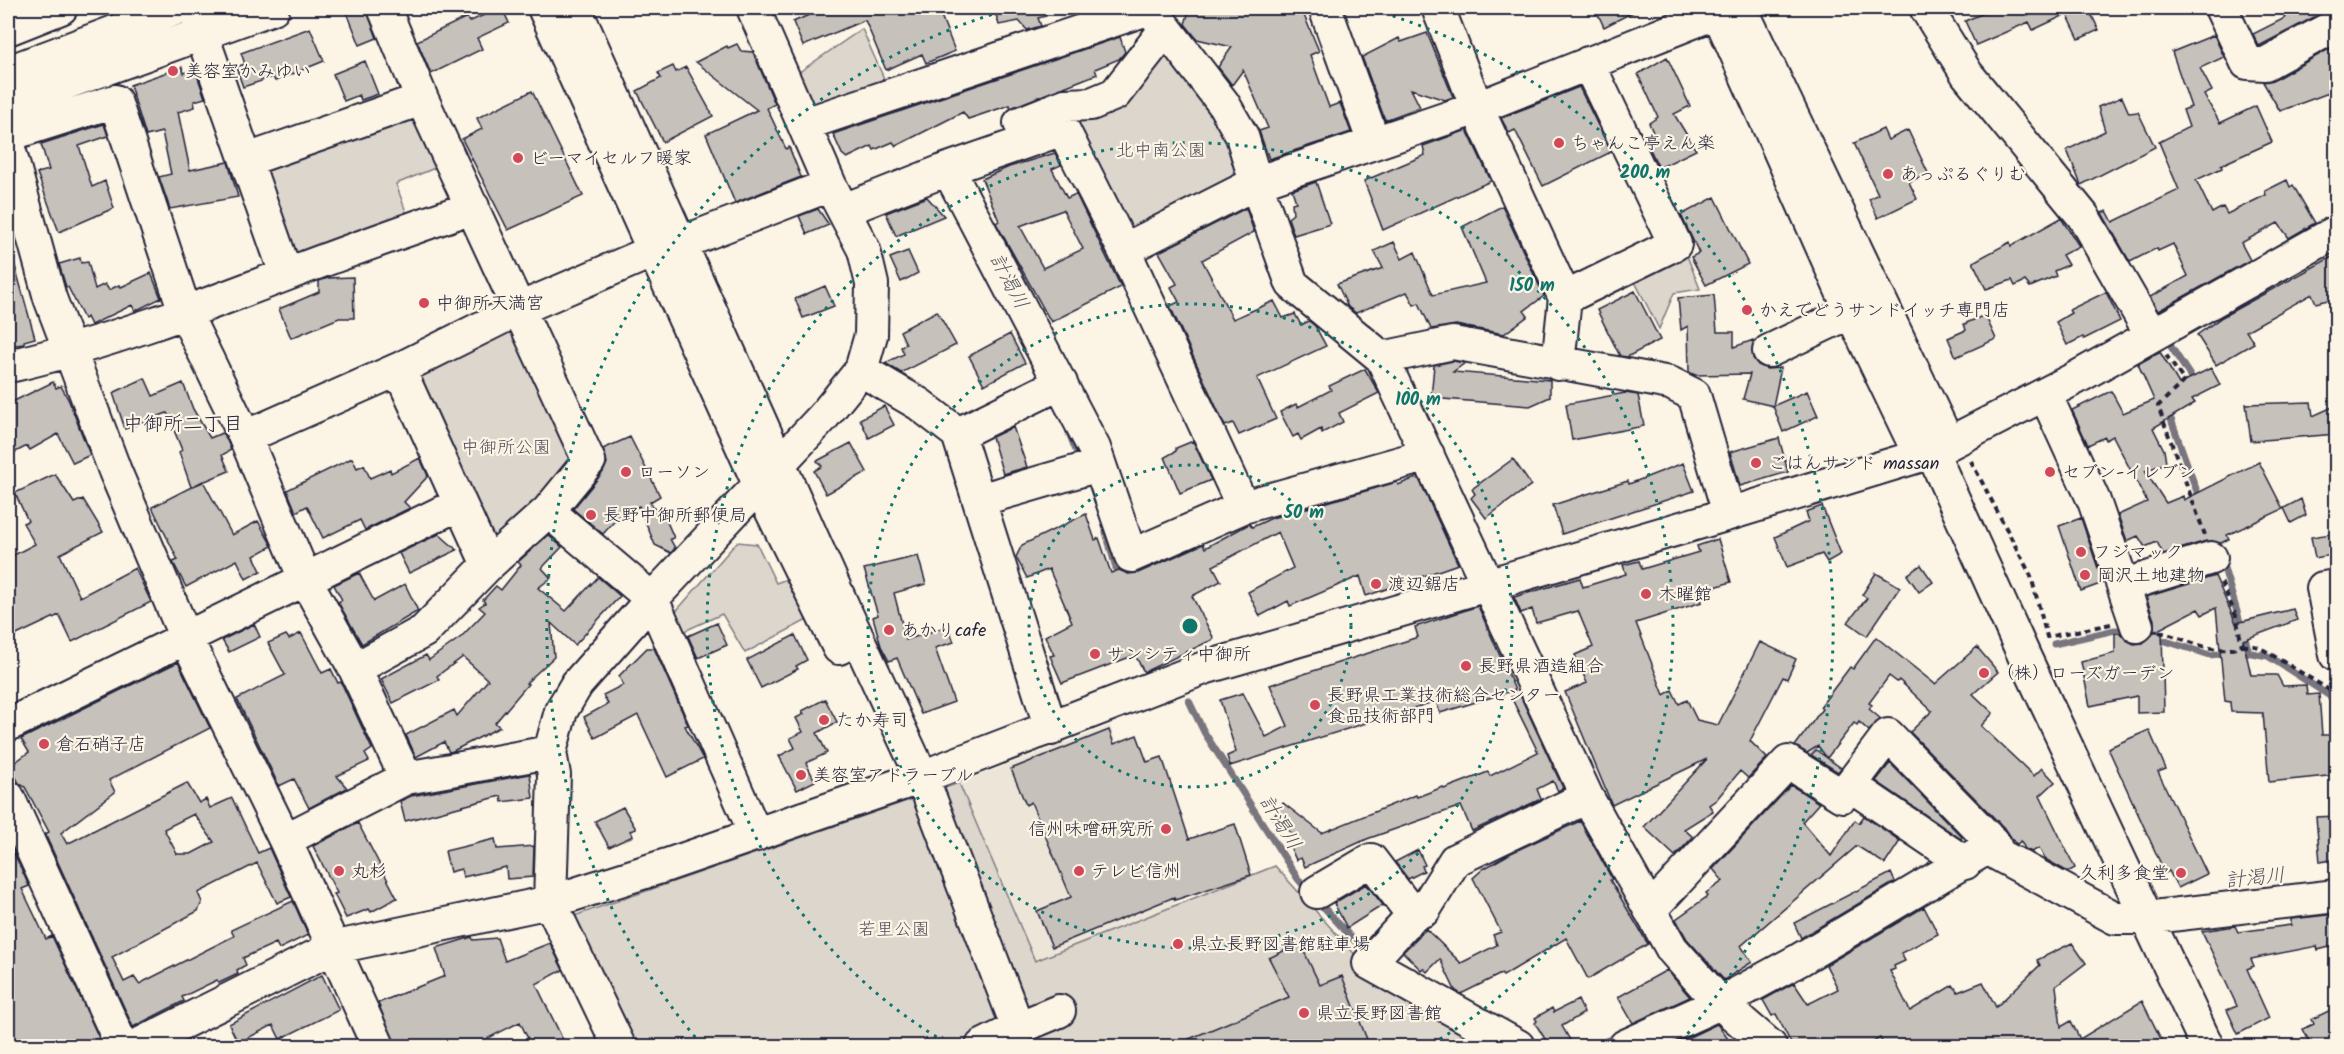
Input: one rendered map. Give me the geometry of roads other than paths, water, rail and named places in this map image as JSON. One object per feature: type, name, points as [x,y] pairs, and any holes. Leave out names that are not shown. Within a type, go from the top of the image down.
[{"type":"street","points":[[8,29],[61,8]]},
{"type":"street","points":[[8,72],[178,8]]},
{"type":"street","points":[[8,104],[199,20],[273,8]]},
{"type":"street","points":[[355,669],[424,631],[488,565],[548,511],[589,460],[422,99],[384,8]]},
{"type":"street","points":[[544,8],[667,245]]},
{"type":"street","points":[[575,8],[667,245],[770,476],[914,780],[1018,1028]]},
{"type":"street","points":[[1325,8],[1374,143]]},
{"type":"street","points":[[1438,8],[1477,108],[1565,298],[1558,364]]},
{"type":"street","points":[[1124,250],[1256,183],[1477,108],[1726,8]]},
{"type":"street","points":[[1726,8],[1851,312],[1913,441],[1932,452],[2145,918],[2207,1047]]},
{"type":"street","points":[[1726,8],[1940,426],[1932,452]]},
{"type":"street","points":[[1926,8],[1967,74],[2083,216],[2151,334]]},
{"type":"street","points":[[2221,8],[2247,63],[2265,64],[2337,25]]},
{"type":"street","points":[[619,1047],[550,902],[554,775],[550,752],[561,711],[578,684],[652,599],[770,476],[861,370],[871,335],[872,284],[864,250],[837,197],[805,124],[761,10]]},
{"type":"street","points":[[837,197],[981,145],[1015,124],[1065,105],[1091,104],[1116,96],[1159,15]]},
{"type":"street","points":[[805,124],[1159,15]]},
{"type":"street","points":[[1159,15],[1223,103],[1242,136],[1292,284],[1382,357],[1587,797],[1672,949],[1720,1003],[1770,1047]]},
{"type":"street","points":[[199,20],[286,274]]},
{"type":"street","points":[[1565,298],[1675,244],[1588,63]]},
{"type":"street","points":[[247,160],[422,99]]},
{"type":"street","points":[[8,135],[115,101],[186,315],[245,438],[305,579],[355,669],[406,778]]},
{"type":"street","points":[[245,438],[399,369],[519,309],[667,245],[837,197],[948,169],[1063,129],[1124,250],[1243,507]]},
{"type":"street","points":[[8,145],[69,352],[115,471],[185,636],[285,840],[378,1047]]},
{"type":"street","points":[[948,169],[1061,383],[1100,465],[1131,556],[1243,507],[1428,455]]},
{"type":"street","points":[[8,364],[14,365],[69,352],[186,315],[286,274],[473,207]]},
{"type":"street","points":[[136,1047],[332,948],[550,902],[756,835],[914,780],[1204,668],[1932,452],[2045,394],[2337,232]]},
{"type":"street","points":[[1769,351],[1851,312]]},
{"type":"street","points":[[1382,357],[1453,343],[1670,383],[1694,395],[1729,514]]},
{"type":"street","points":[[399,369],[488,565]]},
{"type":"street","points":[[861,370],[920,404],[958,434],[1051,729]]},
{"type":"street","points":[[958,434],[1061,383]]},
{"type":"street","points":[[2045,394],[2094,501],[2138,626]]},
{"type":"street","points":[[979,500],[1100,465]]},
{"type":"street","points":[[8,724],[459,504]]},
{"type":"street","points":[[548,511],[652,599],[756,835]]},
{"type":"street","points":[[2125,585],[2211,558]]},
{"type":"street","points":[[2337,586],[2323,588],[2337,655]]},
{"type":"street","points":[[1650,910],[1788,762],[1842,796],[1888,735],[1994,844],[1999,855],[2115,918],[2145,918],[2337,896]]},
{"type":"street","points":[[285,840],[406,778],[550,752]]},
{"type":"street","points":[[1850,785],[1965,863]]},
{"type":"street","points":[[8,797],[122,1047]]},
{"type":"street","points":[[1518,1047],[1368,963],[1413,915],[1424,910],[1455,860],[1587,797]]},
{"type":"street","points":[[1625,1047],[1720,1003],[1965,863],[1994,844]]},
{"type":"street","points":[[1317,892],[1371,860],[1413,915]]},
{"type":"street","points":[[982,1047],[1018,1028],[1059,1011]]},
{"type":"waterway","points":[[2168,342],[2194,382],[2191,384]]},
{"type":"waterway","points":[[2168,411],[2200,500]]},
{"type":"waterway","name":"計渇川","points":[[1069,433],[1079,458]]},
{"type":"waterway","name":"計渇川","points":[[1106,532],[1119,579]]},
{"type":"waterway","points":[[2221,558],[2249,652]]},
{"type":"waterway","points":[[2054,644],[2115,630],[2131,631]]},
{"type":"waterway","points":[[2156,638],[2210,655],[2229,653]]},
{"type":"waterway","points":[[2246,652],[2268,656],[2336,700]]},
{"type":"waterway","name":"計渇川","points":[[1189,701],[1204,732],[1298,879],[1309,892]]},
{"type":"waterway","name":"計渇川","points":[[1317,900],[1361,948]]},
{"type":"waterway","name":"計渇川","points":[[1595,1046],[1620,1035]]},
{"type":"place","name":"美容室かみゆい","points":[[173,71]]},
{"type":"place","name":"ちゃんこ亭えん楽","points":[[1559,143]]},
{"type":"place","name":"ビーマイセルフ暖家","points":[[518,158]]},
{"type":"place","name":"あっぷるぐりむ","points":[[1888,174]]},
{"type":"place","name":"中御所天満宮","points":[[424,303]]},
{"type":"place","name":"かえでどうサンドイッチ専門店","points":[[1747,310]]},
{"type":"place","name":"ごはんサンド massan","points":[[1756,463]]},
{"type":"place","name":"ローソン","points":[[626,472]]},
{"type":"place","name":"セブン-イレブン","points":[[2050,472]]},
{"type":"place","name":"長野中御所郵便局","points":[[591,515]]},
{"type":"place","name":"フジマック","points":[[2081,552]]},
{"type":"place","name":"岡沢土地建物","points":[[2085,575]]},
{"type":"place","name":"渡辺鋸店","points":[[1376,584]]},
{"type":"place","name":"木曜館","points":[[1646,594]]},
{"type":"place","name":"あかりcafe","points":[[889,630]]},
{"type":"place","name":"サンシティ中御所","points":[[1095,654]]},
{"type":"place","name":"長野県酒造組合","points":[[1466,666]]},
{"type":"place","name":"（株）ローズガーデン","points":[[1984,673]]},
{"type":"place","name":"長野県工業技術総合センター 食品技術部門","points":[[1315,705]]},
{"type":"place","name":"たか寿司","points":[[824,720]]},
{"type":"place","name":"倉石硝子店","points":[[44,744]]},
{"type":"place","name":"美容室アドラーブル","points":[[801,775]]},
{"type":"place","name":"信州味噌研究所","points":[[1166,829]]},
{"type":"place","name":"丸杉","points":[[339,871]]},
{"type":"place","name":"テレビ信州","points":[[1079,871]]},
{"type":"place","name":"久利多食堂","points":[[2181,873]]},
{"type":"place","name":"県立長野図書館駐車場","points":[[1178,944]]},
{"type":"place","name":"県立長野図書館","points":[[1304,1013]]},
{"type":"district","name":"中御所二丁目","points":[[183,423]]},
{"type":"park label","name":"北中南公園","points":[[1161,150]]},
{"type":"park label","name":"中御所公園","points":[[506,447]]},
{"type":"park label","name":"若里公園","points":[[894,929]]}]
